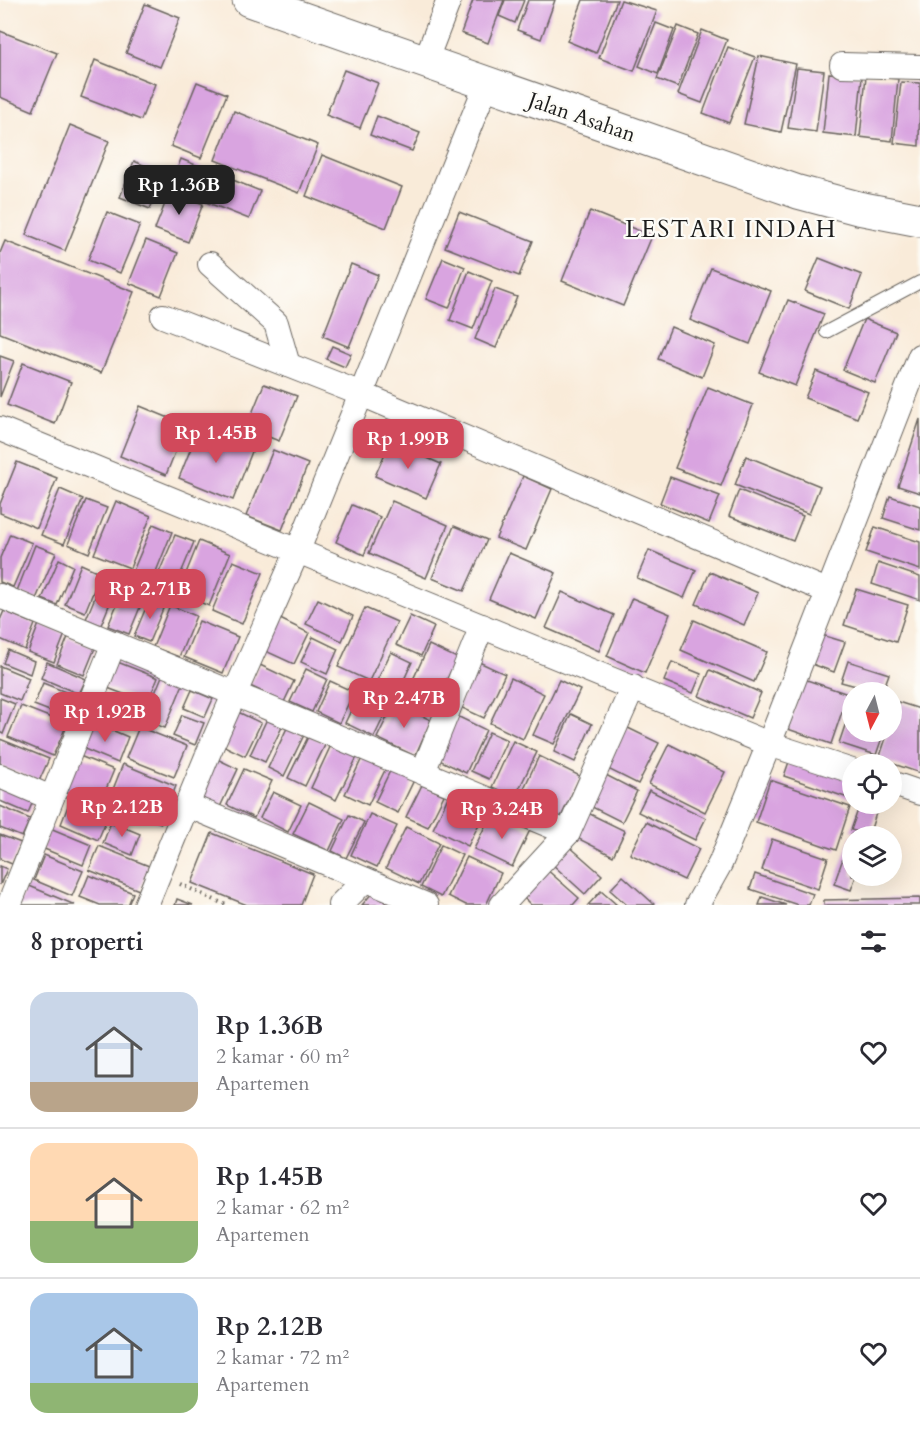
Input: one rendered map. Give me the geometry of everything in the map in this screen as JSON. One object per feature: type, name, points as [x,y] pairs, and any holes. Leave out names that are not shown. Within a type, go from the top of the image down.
[{"type":"main road","name":"Jalan Asahan","points":[[249,0],[798,192],[920,220]]},
{"type":"street","points":[[425,62],[449,0]]},
{"type":"street","points":[[842,65],[920,67]]},
{"type":"street","points":[[146,905],[298,550],[359,393],[487,83]]},
{"type":"street","points":[[210,264],[276,323],[288,365]]},
{"type":"street","points":[[163,316],[359,393],[827,591]]},
{"type":"street","points":[[697,905],[720,864],[769,744],[920,356]]},
{"type":"street","points":[[0,429],[769,744],[842,768]]},
{"type":"street","points":[[0,597],[568,833]]},
{"type":"street","points":[[423,772],[482,626]]},
{"type":"street","points":[[9,905],[114,643]]},
{"type":"street","points":[[502,905],[568,833],[633,687]]},
{"type":"street","points":[[0,776],[51,798]]},
{"type":"street","points":[[902,787],[920,793]]},
{"type":"street","points":[[187,805],[426,905]]},
{"type":"street","points":[[340,905],[365,880]]},
{"type":"lane","points":[[826,332],[920,282]]},
{"type":"path","points":[[159,874],[226,905]]},
{"type":"building","points":[[473,0],[504,0],[488,43],[461,33]]},
{"type":"building","points":[[505,0],[524,0],[515,23],[499,16]]},
{"type":"building","points":[[528,0],[555,0],[541,39],[517,30]]},
{"type":"building","points":[[583,0],[617,0],[596,53],[567,41]]},
{"type":"building","points":[[621,0],[657,11],[634,71],[599,58]]},
{"type":"building","points":[[145,4],[180,18],[160,67],[126,53]]},
{"type":"building","points":[[656,23],[674,30],[658,74],[639,66]]},
{"type":"building","points":[[678,26],[698,34],[678,87],[657,79]]},
{"type":"building","points":[[702,30],[727,40],[702,103],[678,94]]},
{"type":"building","points":[[0,31],[57,53],[33,111],[0,97]]},
{"type":"building","points":[[728,47],[755,57],[729,123],[703,113]]},
{"type":"building","points":[[759,56],[796,64],[781,132],[744,124]]},
{"type":"building","points":[[95,60],[155,84],[141,120],[81,97]]},
{"type":"building","points":[[797,68],[824,71],[816,132],[788,128]]},
{"type":"building","points":[[344,70],[378,83],[360,128],[326,115]]},
{"type":"building","points":[[829,73],[862,77],[856,137],[823,133]]},
{"type":"building","points":[[866,76],[898,79],[892,141],[860,137]]},
{"type":"building","points":[[197,82],[227,94],[201,158],[171,146]]},
{"type":"building","points":[[901,82],[920,83],[919,146],[894,143]]},
{"type":"building","points":[[234,111],[318,145],[299,193],[215,160]]},
{"type":"building","points":[[377,116],[420,133],[412,151],[370,135]]},
{"type":"building","points":[[70,125],[109,141],[65,251],[26,235]]},
{"type":"building","points":[[322,155],[402,187],[386,228],[306,196]]},
{"type":"building","points":[[181,159],[260,191],[249,219],[170,188]]},
{"type":"building","points":[[134,161],[164,174],[150,209],[120,197]]},
{"type":"building","points":[[170,191],[203,204],[188,242],[155,229]]},
{"type":"building","points":[[590,211],[652,236],[623,306],[562,281]]},
{"type":"building","points":[[107,212],[140,225],[120,273],[88,260]]},
{"type":"building","points":[[459,212],[533,241],[519,276],[445,247]]},
{"type":"building","points":[[146,240],[178,253],[161,296],[129,283]]},
{"type":"building","points":[[5,241],[134,292],[101,373],[0,333],[0,253]]},
{"type":"building","points":[[443,258],[465,267],[449,308],[426,299]]},
{"type":"building","points":[[819,258],[862,275],[849,309],[805,291]]},
{"type":"building","points":[[351,264],[378,275],[349,347],[323,336]]},
{"type":"building","points":[[711,268],[771,291],[750,344],[690,320]]},
{"type":"building","points":[[469,271],[492,281],[473,329],[450,320]]},
{"type":"building","points":[[495,289],[517,297],[496,348],[475,339]]},
{"type":"building","points":[[788,300],[824,314],[795,386],[759,372]]},
{"type":"building","points":[[864,319],[896,332],[875,383],[843,370]]},
{"type":"building","points":[[671,327],[715,345],[702,377],[658,359]]},
{"type":"building","points":[[332,346],[351,354],[345,367],[326,359]]},
{"type":"building","points":[[0,356],[14,361],[0,397]]},
{"type":"building","points":[[23,363],[71,382],[55,424],[7,405]]},
{"type":"building","points":[[816,371],[868,392],[857,418],[805,398]]},
{"type":"building","points":[[264,384],[297,396],[279,441],[246,428]]},
{"type":"building","points":[[708,387],[753,405],[721,486],[675,468]]},
{"type":"building","points":[[140,406],[186,425],[166,475],[120,456]]},
{"type":"building","points":[[920,419],[920,493],[898,486]]},
{"type":"building","points":[[199,428],[253,449],[233,500],[179,478]]},
{"type":"building","points":[[390,442],[441,464],[426,498],[375,476]]},
{"type":"building","points":[[273,450],[308,464],[282,530],[246,516]]},
{"type":"building","points":[[746,456],[820,486],[809,514],[735,485]]},
{"type":"building","points":[[17,462],[57,478],[37,528],[0,513],[0,504]]},
{"type":"building","points":[[523,476],[552,489],[526,550],[496,538]]},
{"type":"building","points":[[670,477],[720,496],[709,523],[660,503]]},
{"type":"building","points":[[60,489],[83,499],[64,544],[41,535]]},
{"type":"building","points":[[739,490],[803,516],[793,541],[729,516]]},
{"type":"building","points":[[890,496],[920,506],[920,530],[883,518]]},
{"type":"building","points":[[86,500],[107,508],[89,553],[68,544]]},
{"type":"building","points":[[116,501],[151,516],[130,568],[94,554]]},
{"type":"building","points":[[392,501],[448,525],[426,578],[369,553]]},
{"type":"building","points":[[352,505],[380,517],[364,555],[336,542]]},
{"type":"building","points":[[153,524],[172,532],[153,579],[133,571]]},
{"type":"building","points":[[454,526],[487,540],[464,591],[432,578]]},
{"type":"building","points":[[875,527],[920,542],[920,570],[866,552]]},
{"type":"building","points":[[10,534],[32,543],[13,587],[0,582],[0,558]]},
{"type":"building","points":[[175,535],[194,542],[174,590],[155,582]]},
{"type":"building","points":[[199,541],[230,554],[209,606],[178,593]]},
{"type":"building","points":[[35,545],[56,553],[36,599],[17,591]]},
{"type":"building","points":[[649,550],[696,570],[684,598],[637,578]]},
{"type":"building","points":[[509,553],[556,573],[536,619],[489,599]]},
{"type":"building","points":[[59,559],[73,566],[57,605],[42,599]]},
{"type":"building","points":[[233,561],[263,573],[242,624],[212,611]]},
{"type":"building","points":[[878,563],[920,577],[920,600],[872,584]]},
{"type":"building","points":[[81,564],[101,573],[85,612],[65,604]]},
{"type":"building","points":[[710,572],[758,593],[744,625],[696,604]]},
{"type":"building","points":[[102,580],[117,586],[101,625],[86,619]]},
{"type":"building","points":[[856,589],[908,605],[896,642],[844,625]]},
{"type":"building","points":[[122,592],[143,600],[129,634],[108,626]]},
{"type":"building","points":[[562,592],[614,615],[599,651],[546,628]]},
{"type":"building","points":[[150,598],[165,604],[149,642],[134,636]]},
{"type":"building","points":[[632,598],[670,614],[645,673],[607,656]]},
{"type":"building","points":[[318,599],[353,616],[342,641],[306,624]]},
{"type":"building","points":[[170,605],[196,616],[179,657],[153,647]]},
{"type":"building","points":[[365,608],[397,622],[369,681],[338,667]]},
{"type":"building","points":[[4,611],[35,624],[25,650],[0,639],[0,620]]},
{"type":"building","points":[[274,616],[309,633],[294,664],[259,648]]},
{"type":"building","points":[[410,616],[434,627],[421,656],[396,645]]},
{"type":"building","points":[[694,620],[767,652],[754,682],[681,650]]},
{"type":"building","points":[[199,621],[238,637],[223,673],[184,657]]},
{"type":"building","points":[[39,624],[65,634],[54,662],[28,652]]},
{"type":"building","points":[[822,635],[845,642],[834,672],[812,664]]},
{"type":"building","points":[[68,637],[95,648],[84,675],[57,664]]},
{"type":"building","points":[[313,637],[338,649],[327,674],[301,662]]},
{"type":"building","points":[[429,645],[457,658],[432,710],[405,697]]},
{"type":"building","points":[[8,650],[34,661],[30,674],[3,663]]},
{"type":"building","points":[[391,652],[412,662],[398,693],[376,683]]},
{"type":"building","points":[[115,661],[158,678],[147,703],[105,687]]},
{"type":"building","points":[[848,661],[889,674],[886,682],[841,682]]},
{"type":"building","points":[[47,662],[86,679],[79,694],[41,678]]},
{"type":"building","points":[[479,662],[505,674],[484,718],[458,706]]},
{"type":"building","points":[[672,662],[701,674],[693,693],[664,681]]},
{"type":"building","points":[[260,665],[294,681],[284,702],[250,686]]},
{"type":"building","points":[[0,666],[29,678],[20,701],[0,693]]},
{"type":"building","points":[[306,669],[327,679],[312,712],[290,702]]},
{"type":"building","points":[[710,670],[761,693],[750,718],[699,696]]},
{"type":"building","points":[[162,676],[183,684],[165,728],[144,720]]},
{"type":"building","points":[[511,678],[544,694],[523,739],[490,723]]},
{"type":"building","points":[[804,679],[842,692],[842,712],[831,744],[788,729]]},
{"type":"building","points":[[559,680],[580,690],[554,744],[533,735]]},
{"type":"building","points":[[330,681],[354,692],[339,723],[316,712]]},
{"type":"building","points":[[43,683],[78,697],[70,719],[34,705]]},
{"type":"building","points":[[192,690],[213,699],[205,717],[184,708]]},
{"type":"building","points":[[104,694],[142,709],[134,730],[95,715]]},
{"type":"building","points":[[358,696],[387,710],[374,737],[345,723]]},
{"type":"building","points":[[0,698],[15,704],[3,734],[0,732]]},
{"type":"building","points":[[394,703],[431,720],[415,756],[377,738]]},
{"type":"building","points":[[902,703],[920,709],[920,773],[902,767],[902,754],[881,754],[885,742],[902,742]]},
{"type":"building","points":[[21,706],[67,724],[53,756],[8,737]]},
{"type":"building","points":[[236,711],[261,723],[245,756],[220,744]]},
{"type":"building","points":[[571,714],[592,724],[575,762],[554,752]]},
{"type":"building","points":[[182,715],[204,723],[195,745],[173,736]]},
{"type":"building","points":[[457,716],[486,730],[466,773],[437,759]]},
{"type":"building","points":[[267,719],[282,727],[265,762],[250,755]]},
{"type":"building","points":[[93,722],[128,737],[118,763],[82,748]]},
{"type":"building","points":[[139,727],[187,746],[174,777],[126,758]]},
{"type":"building","points":[[626,727],[659,743],[638,784],[606,768]]},
{"type":"building","points":[[287,728],[304,735],[284,776],[268,768]]},
{"type":"building","points":[[489,732],[507,740],[489,779],[471,771]]},
{"type":"building","points":[[842,734],[842,742],[881,742],[876,754],[839,743]]},
{"type":"building","points":[[309,735],[326,743],[305,786],[288,778]]},
{"type":"building","points":[[0,739],[49,759],[39,781],[0,766]]},
{"type":"building","points":[[513,741],[537,752],[515,797],[492,787]]},
{"type":"building","points":[[332,743],[358,755],[336,800],[311,788]]},
{"type":"building","points":[[669,744],[725,772],[705,812],[649,784]]},
{"type":"building","points":[[75,754],[114,770],[99,806],[60,790]]},
{"type":"building","points":[[363,756],[386,768],[368,805],[345,794]]},
{"type":"building","points":[[539,756],[580,776],[560,819],[519,799]]},
{"type":"building","points":[[791,756],[842,774],[842,796],[784,776]]},
{"type":"building","points":[[213,757],[238,769],[220,807],[195,795]]},
{"type":"building","points":[[123,764],[176,786],[161,823],[108,802]]},
{"type":"building","points":[[244,769],[272,781],[254,818],[227,805]]},
{"type":"building","points":[[391,769],[414,780],[398,813],[375,802]]},
{"type":"building","points":[[602,773],[637,791],[622,822],[586,804]]},
{"type":"building","points":[[0,779],[36,794],[28,813],[0,801]]},
{"type":"building","points":[[770,780],[842,804],[842,814],[848,814],[836,850],[756,822]]},
{"type":"building","points":[[422,785],[444,795],[428,827],[406,817]]},
{"type":"building","points":[[649,790],[706,818],[695,840],[638,812]]},
{"type":"building","points":[[273,792],[301,805],[288,832],[260,818]]},
{"type":"building","points":[[450,793],[486,810],[468,846],[433,829]]},
{"type":"building","points":[[309,802],[344,819],[329,851],[293,834]]},
{"type":"building","points":[[0,806],[30,819],[22,837],[0,828]]},
{"type":"building","points":[[68,806],[106,821],[98,840],[61,824]]},
{"type":"building","points":[[492,812],[530,830],[512,867],[474,849]]},
{"type":"building","points":[[586,812],[625,831],[613,856],[573,836]]},
{"type":"building","points":[[370,814],[397,826],[377,867],[351,855]]},
{"type":"building","points":[[857,814],[876,814],[872,826],[852,826]]},
{"type":"building","points":[[349,815],[364,822],[346,858],[332,851]]},
{"type":"building","points":[[111,822],[140,834],[132,855],[103,843]]},
{"type":"building","points":[[646,822],[699,849],[684,880],[630,854]]},
{"type":"building","points":[[406,827],[439,843],[419,884],[386,868]]},
{"type":"building","points":[[50,828],[91,845],[83,865],[42,848]]},
{"type":"building","points":[[212,833],[313,874],[301,905],[247,905],[192,883]]},
{"type":"building","points":[[0,835],[21,843],[12,864],[0,859]]},
{"type":"building","points":[[772,839],[828,858],[818,889],[762,870]]},
{"type":"building","points":[[441,845],[462,855],[441,897],[421,887]]},
{"type":"building","points":[[99,846],[149,866],[139,890],[89,870]]},
{"type":"building","points":[[569,846],[602,875],[585,894],[552,864]]},
{"type":"building","points":[[44,855],[83,871],[72,896],[34,880]]},
{"type":"building","points":[[467,857],[501,873],[486,905],[466,905],[448,896]]},
{"type":"building","points":[[842,861],[842,886],[852,886],[851,890],[834,884]]},
{"type":"building","points":[[0,866],[7,869],[0,885]]},
{"type":"building","points":[[545,868],[579,898],[573,905],[531,905],[521,895]]},
{"type":"building","points":[[755,874],[813,894],[809,905],[798,905],[750,889]]},
{"type":"building","points":[[89,875],[133,893],[128,905],[100,905],[80,897]]},
{"type":"building","points":[[623,876],[655,905],[627,905],[610,890]]},
{"type":"building","points":[[27,885],[75,905],[18,905]]},
{"type":"building","points":[[601,891],[617,905],[588,905]]},
{"type":"building","points":[[373,892],[388,905],[362,905]]},
{"type":"building","points":[[762,897],[786,905],[759,905]]},
{"type":"building","points":[[920,898],[920,905],[824,905],[824,900]]},
{"type":"building","points":[[177,899],[193,905],[175,905]]},
{"type":"district","name":"LESTARI INDAH","points":[[731,229]]}]
